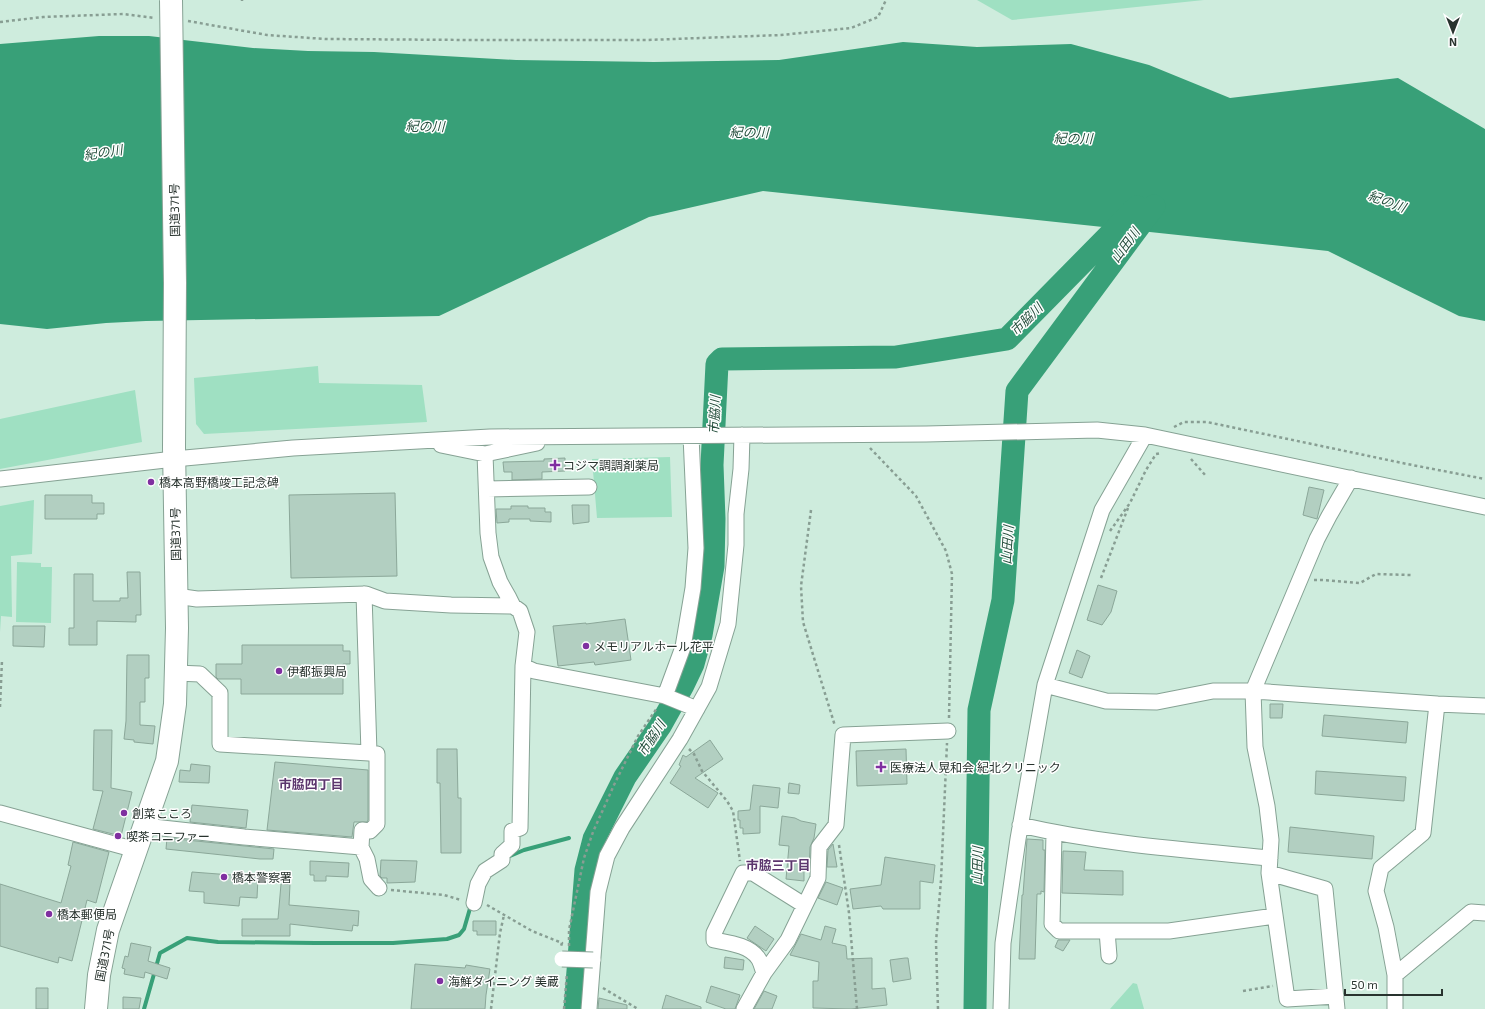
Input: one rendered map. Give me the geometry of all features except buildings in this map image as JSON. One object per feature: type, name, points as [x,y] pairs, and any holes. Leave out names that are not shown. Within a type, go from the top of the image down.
[{"type":"highway","name":"国道371号","points":[[96,1009],[99,975],[108,930],[166,761],[175,704],[175,283],[167,9]]},
{"type":"street","points":[[0,480],[174,453],[490,437],[926,434],[1097,430],[1150,436],[1485,506]]},
{"type":"street","points":[[589,1009],[594,960],[598,892],[607,856],[622,828],[680,739],[709,687],[728,624],[736,545],[736,514],[741,469],[742,435]]},
{"type":"street","points":[[665,696],[683,648],[693,588],[696,548],[691,436]]},
{"type":"street","points":[[1002,1009],[1003,943],[1020,824],[1045,685],[1102,510],[1150,436]]},
{"type":"street","points":[[422,441],[485,454],[564,437]]},
{"type":"street","points":[[474,903],[478,884],[485,871],[502,860],[502,854],[512,845],[512,831],[520,828],[523,666],[527,632],[520,611],[513,606],[500,582],[490,557],[485,454]]},
{"type":"street","points":[[1020,824],[1054,832],[1172,848],[1270,866],[1325,889],[1336,1002],[1287,999],[1275,916],[1270,866],[1271,840],[1267,806],[1255,747],[1253,691],[1326,522],[1351,478]]},
{"type":"street","points":[[487,489],[550,494],[589,487]]},
{"type":"street","points":[[364,594],[369,753]]},
{"type":"street","points":[[176,596],[197,599],[364,594],[385,601],[451,605],[513,606]]},
{"type":"street","points":[[523,666],[534,671],[665,696],[697,709]]},
{"type":"street","points":[[176,673],[200,674],[220,693],[220,744],[377,754],[377,824],[370,831],[362,830],[361,847],[367,859],[371,879],[379,888]]},
{"type":"street","points":[[1045,685],[1106,701],[1157,702],[1213,691],[1253,691],[1485,706]]},
{"type":"street","points":[[1395,1009],[1395,975],[1386,927],[1376,891],[1380,868],[1423,833],[1437,704]]},
{"type":"street","points":[[744,1009],[764,973],[788,940],[818,878],[819,847],[836,825],[843,751],[843,735],[948,731]]},
{"type":"street","points":[[0,813],[136,850]]},
{"type":"street","points":[[144,826],[244,837],[361,847]]},
{"type":"street","points":[[1054,832],[1052,924],[1059,931],[1169,931],[1275,916]]},
{"type":"street","points":[[764,973],[759,959],[752,951],[732,943],[714,940],[714,933],[744,873],[753,873],[804,905]]},
{"type":"street","points":[[1395,975],[1471,912],[1485,913]]},
{"type":"street","points":[[1107,931],[1109,956]]},
{"type":"street","points":[[566,960],[594,960]]},
{"type":"path","points":[[186,21],[267,35],[325,39],[655,40],[781,35],[851,28],[878,18],[886,0]]},
{"type":"path","points":[[0,22],[44,17],[123,14],[167,9]]},
{"type":"path","points":[[1150,436],[1184,422],[1207,422],[1485,479]]},
{"type":"path","points":[[857,434],[916,496],[946,551],[952,574],[950,706],[941,880],[936,942],[938,1009]]},
{"type":"path","points":[[1101,578],[1130,503],[1146,470],[1156,454],[1163,453]]},
{"type":"path","points":[[1188,454],[1206,476]]},
{"type":"path","points":[[1108,535],[1130,503]]},
{"type":"path","points":[[812,510],[801,586],[803,622],[843,751]]},
{"type":"path","points":[[1299,583],[1322,580],[1360,583],[1376,574],[1411,575]]},
{"type":"path","points":[[0,707],[2,660]]},
{"type":"path","points":[[564,1009],[569,930],[584,858],[593,832],[614,784],[638,736],[665,696]]},
{"type":"path","points":[[680,739],[694,754],[702,771],[727,801],[732,811],[740,863],[744,873]]},
{"type":"path","points":[[836,825],[842,877],[849,913],[857,1009]]},
{"type":"path","points":[[491,1009],[500,933],[504,915]]},
{"type":"path","points":[[592,983],[608,989],[638,1009]]},
{"type":"path","points":[[1243,991],[1277,986]]},
{"type":"shaded area","points":[[977,0],[1204,0],[1012,20]]},
{"type":"shaded area","points":[[318,366],[319,383],[422,385],[427,422],[204,434],[196,424],[194,378]]},
{"type":"shaded area","points":[[135,390],[142,442],[0,469],[0,419]]},
{"type":"shaded area","points":[[670,457],[672,517],[597,518],[592,459]]},
{"type":"shaded area","points":[[34,500],[32,554],[11,556],[12,617],[1,616],[0,632],[0,506]]},
{"type":"shaded area","points":[[17,562],[41,563],[41,567],[52,567],[51,623],[16,622]]},
{"type":"shaded area","points":[[1133,983],[1137,984],[1144,1009],[1110,1009]]},
{"type":"water","name":"紀の川","points":[[99,36],[149,36],[253,48],[308,51],[374,52],[516,60],[654,62],[779,60],[903,42],[977,47],[1071,44],[1149,65],[1230,98],[1398,78],[1485,129],[1485,321],[1459,316],[1328,251],[763,191],[649,217],[439,316],[146,321],[106,323],[47,329],[0,324],[0,44]]},
{"type":"waterway","name":"山田川","points":[[975,1009],[979,710],[1003,600],[1017,391],[1154,206]]},
{"type":"waterway","name":"市脇川","points":[[575,1009],[586,870],[594,839],[625,777],[660,726],[683,685],[693,664],[701,635],[713,566],[714,519],[712,465],[717,364],[722,359],[896,357],[1007,339],[1137,207]]},
{"type":"waterway","points":[[510,856],[524,850],[569,838]]},
{"type":"waterway","points":[[144,1009],[160,953],[187,938],[218,942],[315,943],[393,943],[447,939],[459,935],[464,929],[471,905]]},
{"type":"place","name":"コジマ調調剤薬局","points":[[555,465]]},
{"type":"place","name":"橋本高野橋竣工記念碑","points":[[151,482]]},
{"type":"place","name":"メモリアルホール花平","points":[[586,646]]},
{"type":"place","name":"伊都振興局","points":[[279,671]]},
{"type":"place","name":"医療法人晃和会 紀北クリニック","points":[[881,767]]},
{"type":"place","name":"創菜こころ","points":[[124,813]]},
{"type":"place","name":"喫茶コニファー","points":[[118,836]]},
{"type":"place","name":"橋本警察署","points":[[224,877]]},
{"type":"place","name":"橋本郵便局","points":[[49,914]]},
{"type":"place","name":"海鮮ダイニング 美蔵","points":[[440,981]]},
{"type":"district","name":"市脇四丁目","points":[[311,784]]},
{"type":"district","name":"市脇三丁目","points":[[778,865]]}]
